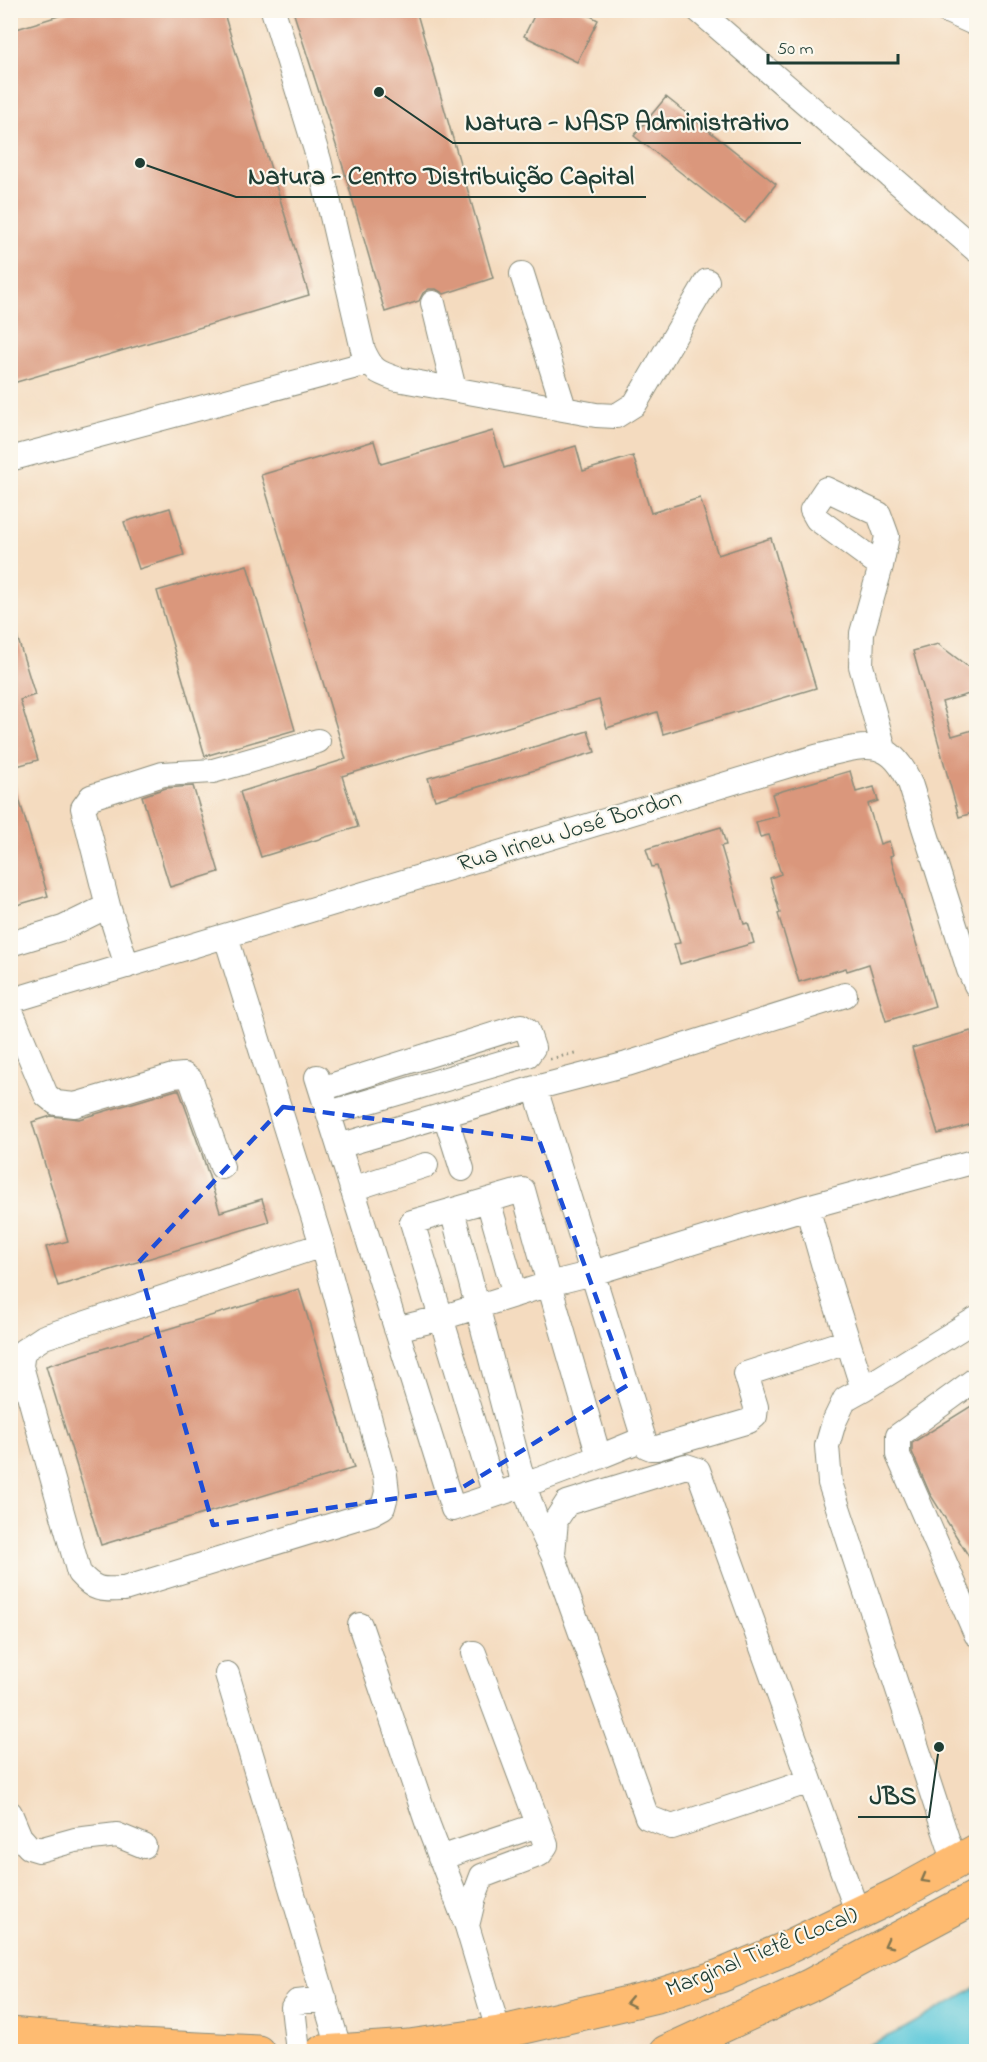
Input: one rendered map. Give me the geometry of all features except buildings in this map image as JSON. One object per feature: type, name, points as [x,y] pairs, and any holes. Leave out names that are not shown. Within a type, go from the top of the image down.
[{"type":"highway","name":"Marginal Tietê (Local)","points":[[322,2052],[409,2046],[499,2033],[657,1996],[720,1976],[782,1950],[858,1914],[966,1857]]},
{"type":"highway","points":[[666,2052],[809,1986],[976,1897]]},
{"type":"highway","points":[[10,2034],[141,2046],[258,2052]]},
{"type":"highway","points":[[84,2052],[141,2046]]},
{"type":"street","points":[[273,10],[319,160],[363,350],[368,363],[376,372],[397,379],[607,417],[616,416],[635,404],[707,281]]},
{"type":"street","points":[[698,10],[976,250]]},
{"type":"street","points":[[945,10],[976,24]]},
{"type":"street","points":[[522,274],[564,408]]},
{"type":"street","points":[[433,303],[454,389]]},
{"type":"street","points":[[10,459],[368,363]]},
{"type":"street","points":[[881,566],[862,633],[861,666],[884,749],[900,763],[910,783],[976,986]]},
{"type":"street","points":[[127,966],[108,906],[83,808],[91,797],[163,774],[213,771],[318,741]]},
{"type":"street","name":"Rua Irineu José Bordon","points":[[10,1001],[816,757],[855,748],[884,749]]},
{"type":"street","points":[[10,944],[63,928],[108,906]]},
{"type":"street","points":[[226,937],[322,1245],[385,1475],[387,1492],[383,1507],[372,1513],[124,1589],[106,1590],[90,1586],[79,1573],[21,1366],[24,1351],[44,1337],[322,1245]]},
{"type":"street","points":[[339,1146],[535,1088],[627,1064],[844,995]]},
{"type":"street","points":[[10,1009],[46,1095],[56,1103],[75,1105],[173,1076],[184,1075],[192,1080],[222,1167]]},
{"type":"street","points":[[329,1113],[528,1054],[533,1048],[525,1028],[521,1026],[319,1083],[453,1509],[524,1485],[643,1439]]},
{"type":"street","points":[[535,1088],[646,1446],[657,1448],[749,1421],[754,1416],[756,1407],[746,1374],[847,1341]]},
{"type":"street","points":[[445,1115],[462,1169]]},
{"type":"street","points":[[352,1189],[426,1166]]},
{"type":"street","points":[[396,1329],[441,1318],[807,1208],[975,1167]]},
{"type":"street","points":[[495,1495],[412,1222],[524,1190],[599,1456]]},
{"type":"street","points":[[488,1200],[515,1295]]},
{"type":"street","points":[[807,1208],[863,1389]]},
{"type":"street","points":[[452,1210],[524,1485],[535,1517],[553,1555],[647,1817],[672,1827],[810,1781]]},
{"type":"street","points":[[966,1857],[830,1483],[827,1446],[834,1422],[845,1399],[976,1319]]},
{"type":"street","points":[[976,1379],[898,1436],[898,1455],[976,1634]]},
{"type":"street","points":[[553,1555],[556,1520],[567,1503],[686,1466],[698,1470],[858,1914]]},
{"type":"street","points":[[360,1625],[440,1858],[467,1926],[499,2033]]},
{"type":"street","points":[[467,1926],[482,1876],[540,1854],[546,1845],[474,1653]]},
{"type":"street","points":[[227,1674],[340,2051]]},
{"type":"street","points":[[10,1813],[20,1837],[28,1847],[39,1850],[75,1840],[117,1834],[144,1846]]},
{"type":"street","points":[[440,1858],[538,1825]]},
{"type":"street","points":[[298,2052],[293,2007],[297,2002],[325,1999]]},
{"type":"path","points":[[529,1038],[539,1037],[546,1060],[575,1053],[578,1076]]},
{"type":"highlighted area","points":[[283,1107],[539,1140],[628,1385],[460,1489],[213,1525],[138,1263]]},
{"type":"water","points":[[976,1987],[976,2051],[856,2051],[905,2028]]},
{"type":"place","name":"Natura - NASP Administrativo","points":[[379,92]]},
{"type":"place","name":"Natura - Centro Distribuição Capital","points":[[140,163]]},
{"type":"place","name":"JBS","points":[[939,1747]]}]
